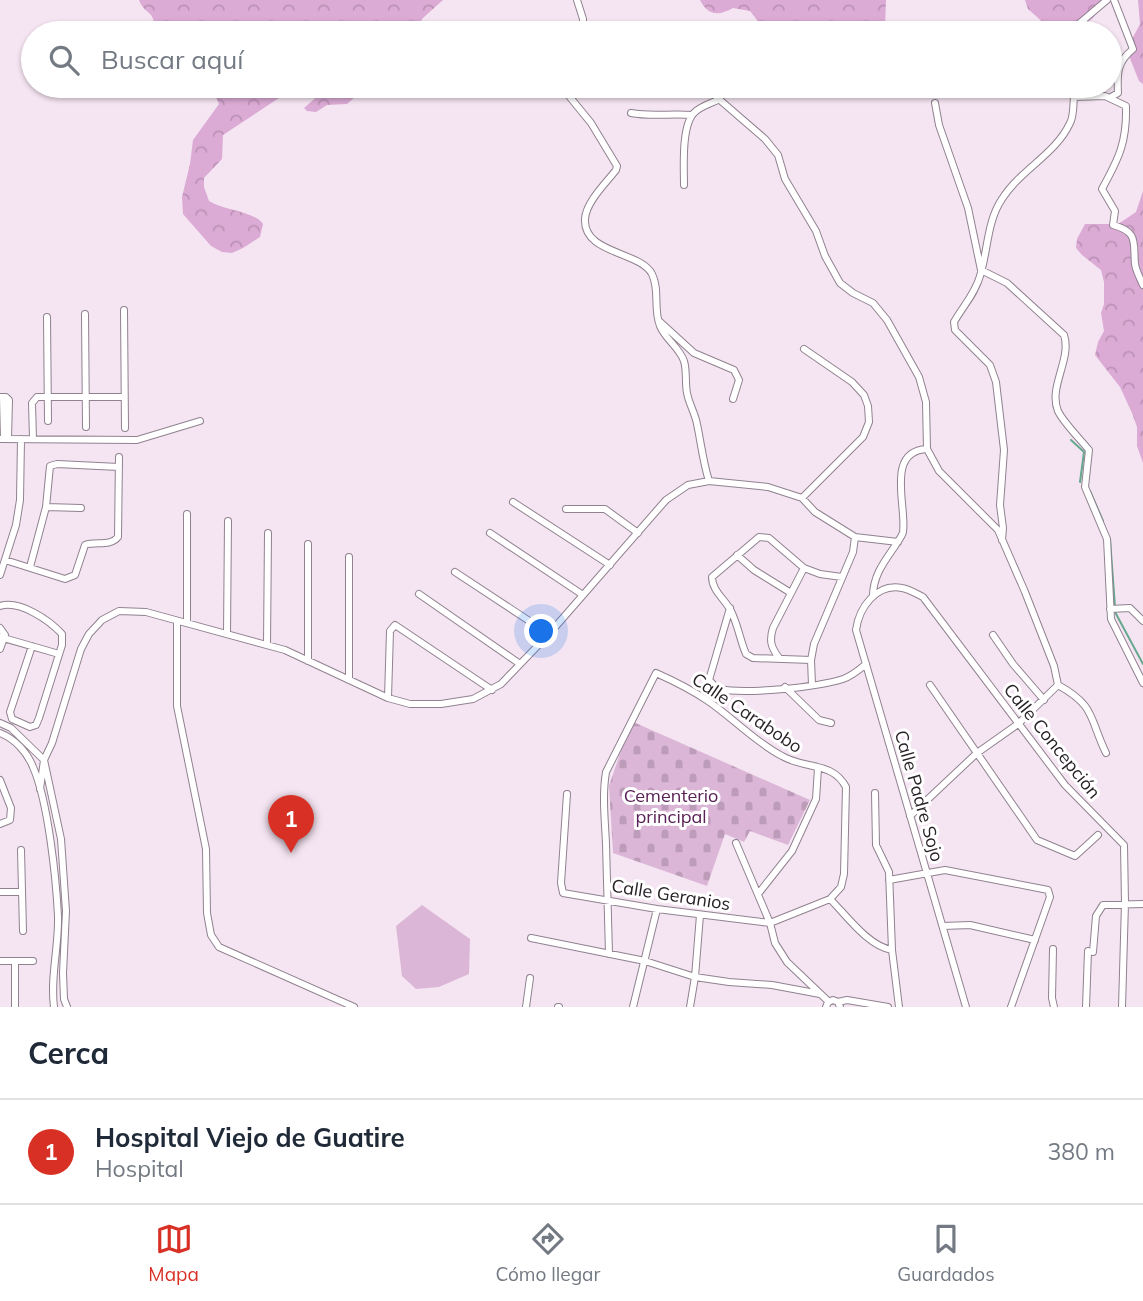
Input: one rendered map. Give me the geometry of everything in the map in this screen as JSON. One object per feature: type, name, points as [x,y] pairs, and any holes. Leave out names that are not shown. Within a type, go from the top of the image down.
[{"type":"street","points":[[577,0],[583,21]]},
{"type":"street","points":[[1082,21],[1107,0]]},
{"type":"street","points":[[1114,0],[1133,48],[1122,57]]},
{"type":"street","points":[[571,98],[592,123],[617,166],[598,191],[585,219],[588,232],[597,243],[650,270],[656,283],[660,328],[680,351],[685,364],[687,394],[697,421],[702,459],[709,481]]},
{"type":"street","points":[[1002,540],[1000,505],[1004,450],[996,382],[990,365],[956,330],[954,322],[973,294],[993,216],[1001,200],[1061,138],[1072,121],[1074,98]]},
{"type":"street","points":[[1113,98],[1126,106],[1126,122],[1121,153],[1102,189],[1115,211],[1113,225],[1132,236],[1136,248],[1135,265],[1143,285]]},
{"type":"street","points":[[684,185],[684,146],[692,115],[720,99],[765,139],[778,155],[785,180],[816,231],[825,256],[840,282],[853,293],[873,303],[887,320],[919,377],[926,402],[927,449],[939,471],[998,530],[1054,666],[1058,685],[1076,695],[1086,705],[1106,753]]},
{"type":"street","points":[[935,103],[939,125],[968,208],[981,270]]},
{"type":"street","points":[[631,113],[647,116],[670,113],[692,115]]},
{"type":"street","points":[[981,270],[1007,283],[1064,335],[1066,343],[1056,396],[1058,411],[1089,450],[1084,487],[1107,539],[1114,609],[1111,620],[1143,682]]},
{"type":"street","points":[[124,310],[125,428]]},
{"type":"street","points":[[85,314],[86,427]]},
{"type":"street","points":[[47,317],[48,421]]},
{"type":"street","points":[[658,320],[694,354],[734,370],[739,380],[733,399]]},
{"type":"street","points":[[802,498],[863,437],[869,422],[864,395],[852,382],[804,349]]},
{"type":"street","points":[[1,397],[4,439],[137,440],[200,421]]},
{"type":"street","points":[[33,439],[32,403],[37,397],[124,397]]},
{"type":"street","points":[[0,575],[16,526],[20,500],[21,439]]},
{"type":"street","points":[[40,789],[44,760],[52,743],[80,649],[102,620],[119,611],[146,612],[285,650],[388,698],[410,704],[441,704],[473,699],[501,684],[549,634],[666,500],[688,485],[709,481],[768,487],[802,498],[815,512],[855,537],[898,542],[903,534],[899,486],[905,461],[908,454],[915,450],[927,449]]},
{"type":"street","points":[[5,560],[65,579],[71,578],[75,575],[85,545],[115,540],[118,531],[119,457]]},
{"type":"street","points":[[30,567],[46,508],[49,469],[52,464],[118,467]]},
{"type":"street","points":[[513,502],[610,565]]},
{"type":"street","points":[[46,508],[81,508]]},
{"type":"street","points":[[566,509],[605,509],[638,533]]},
{"type":"street","points":[[187,514],[187,623]]},
{"type":"street","points":[[228,520],[228,634]]},
{"type":"street","points":[[267,645],[268,533]]},
{"type":"street","points":[[490,533],[583,595]]},
{"type":"street","points":[[811,660],[753,658],[747,654],[730,608],[716,592],[711,582],[712,577],[759,537],[766,537],[804,568],[820,574],[842,577]]},
{"type":"street","points":[[812,685],[811,660],[814,644],[853,552],[855,537]]},
{"type":"street","name":"Calle Padre Sojo","points":[[898,542],[879,570],[873,585],[873,596],[862,608],[856,630],[965,1007]]},
{"type":"street","points":[[308,544],[308,661]]},
{"type":"street","points":[[737,555],[754,570],[791,593]]},
{"type":"street","points":[[348,680],[349,556]]},
{"type":"street","points":[[779,658],[771,648],[770,638],[804,568]]},
{"type":"street","points":[[455,572],[549,634]]},
{"type":"street","name":"Calle Concepción","points":[[873,596],[888,588],[903,588],[923,597],[1065,785],[1124,845],[1122,1007]]},
{"type":"street","points":[[419,594],[520,664]]},
{"type":"street","points":[[0,606],[8,605],[38,614],[62,634],[59,654],[36,725],[26,726],[12,719],[10,712],[32,646]]},
{"type":"street","points":[[730,608],[709,680],[718,689],[742,692],[812,685],[844,679],[866,664]]},
{"type":"street","points":[[1114,609],[1130,608],[1143,621]]},
{"type":"street","points":[[177,621],[177,706],[206,849],[211,935],[219,947],[354,1007]]},
{"type":"street","points":[[388,698],[390,631],[395,625],[492,690]]},
{"type":"street","points":[[0,628],[4,632],[0,649]]},
{"type":"street","points":[[993,635],[1013,664],[1044,700]]},
{"type":"street","points":[[2,637],[59,654]]},
{"type":"street","name":"Calle Carabobo","points":[[608,900],[603,789],[606,772],[656,673],[709,702],[778,754],[798,765],[839,775],[846,787],[844,874],[841,887],[830,899]]},
{"type":"street","points":[[930,685],[1037,840],[1075,856],[1098,835]]},
{"type":"street","points":[[910,816],[977,753],[1018,724],[1058,685]]},
{"type":"street","points":[[785,687],[820,720],[831,723]]},
{"type":"street","points":[[709,702],[718,689]]},
{"type":"street","points":[[0,723],[11,728],[44,760],[61,839],[66,911],[64,999],[67,1007]]},
{"type":"street","points":[[0,733],[9,737],[32,758],[44,760]]},
{"type":"street","points":[[25,752],[40,789],[51,846],[58,916],[54,1007]]},
{"type":"street","points":[[758,894],[792,851],[816,799],[818,768]]},
{"type":"street","points":[[0,780],[11,807],[10,820],[0,824]]},
{"type":"street","points":[[875,793],[876,845],[889,872],[892,950],[899,1007]]},
{"type":"street","name":"Calle Geranios","points":[[567,794],[560,890],[567,895],[771,923]]},
{"type":"street","points":[[736,843],[771,923],[775,943],[787,962],[828,1004],[834,1000],[839,1005],[848,1000],[888,1007]]},
{"type":"street","points":[[22,850],[23,931]]},
{"type":"street","points":[[889,880],[945,870],[1048,890],[1049,897],[1012,1007]]},
{"type":"street","points":[[0,892],[22,892]]},
{"type":"street","points":[[771,923],[830,899],[869,937],[885,949],[892,950]]},
{"type":"street","points":[[608,900],[609,954]]},
{"type":"street","points":[[1086,1007],[1096,916],[1100,909],[1110,903],[1143,904]]},
{"type":"street","points":[[633,1007],[657,909]]},
{"type":"street","points":[[690,1007],[700,915]]},
{"type":"street","points":[[943,926],[970,925],[1035,940]]},
{"type":"street","points":[[531,939],[645,961],[695,977],[772,985],[820,994]]},
{"type":"street","points":[[1053,948],[1054,1007]]},
{"type":"street","points":[[0,961],[33,961]]},
{"type":"street","points":[[15,961],[15,1007]]},
{"type":"street","points":[[526,1007],[530,978]]},
{"type":"green space","points":[[139,0],[443,0],[421,21],[153,21]]},
{"type":"green space","points":[[700,0],[886,0],[885,21],[757,21],[750,11],[733,8],[714,13]]},
{"type":"green space","points":[[1025,0],[1106,0],[1089,21],[1042,21],[1028,9]]},
{"type":"green space","points":[[1138,0],[1143,0],[1143,84],[1139,81],[1129,56],[1131,41],[1140,24]]},
{"type":"green space","points":[[216,98],[279,98],[223,135],[222,159],[204,178],[209,201],[254,217],[263,224],[260,237],[232,253],[222,252],[211,246],[183,214],[182,197],[193,140],[219,104]]},
{"type":"green space","points":[[315,98],[354,98],[347,104],[327,105],[316,112],[304,108]]},
{"type":"green space","points":[[1143,191],[1143,463],[1137,446],[1137,427],[1132,413],[1120,387],[1095,355],[1104,331],[1101,313],[1104,304],[1104,282],[1101,270],[1076,248],[1077,239],[1085,224],[1118,224],[1136,212]]},
{"type":"green space","name":"Cementerio principal","points":[[631,721],[810,800],[788,845],[750,831],[744,842],[725,834],[707,886],[613,853],[609,786]]},
{"type":"green space","points":[[422,905],[470,939],[469,974],[439,987],[416,989],[402,976],[396,926]]},
{"type":"waterway","points":[[1071,440],[1084,452],[1080,482]]},
{"type":"waterway","points":[[1090,491],[1103,521]]},
{"type":"waterway","points":[[1110,539],[1115,607]]},
{"type":"waterway","points":[[1115,612],[1143,664]]},
{"type":"place","name":"Hospital Viejo de Guatire","points":[[291,853]]}]
